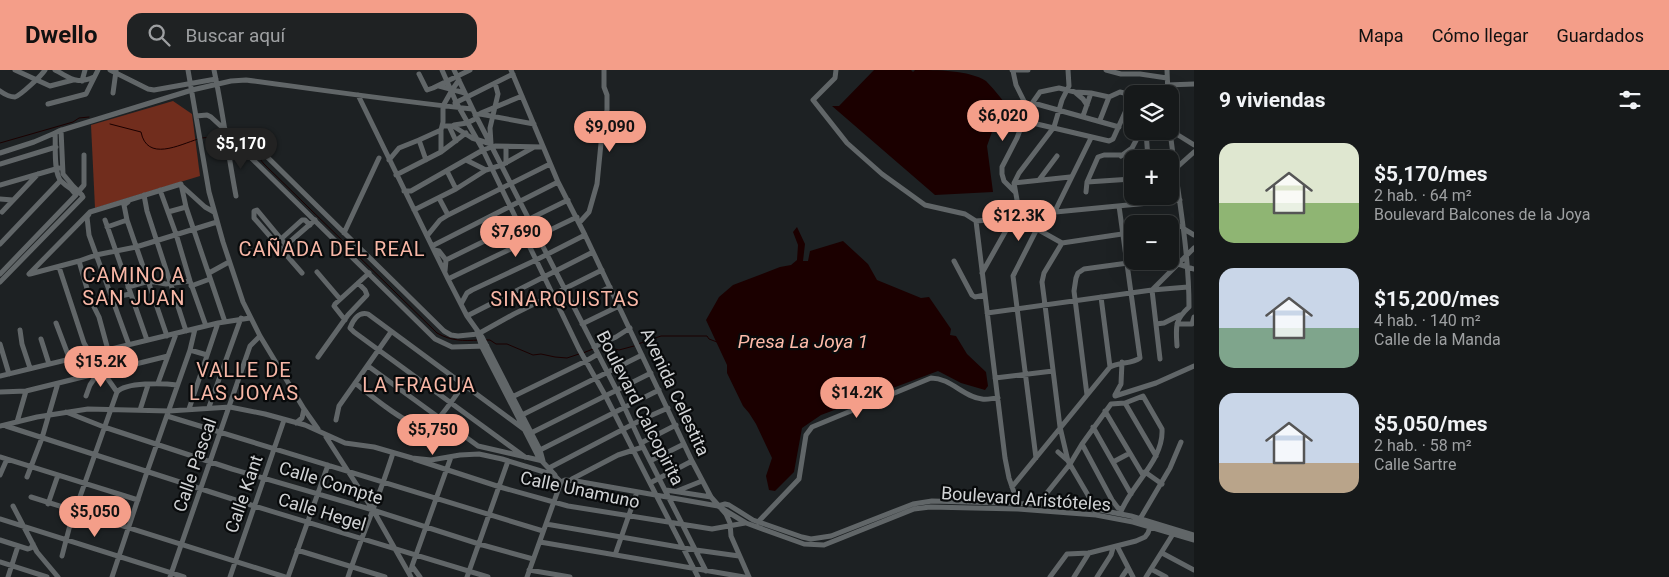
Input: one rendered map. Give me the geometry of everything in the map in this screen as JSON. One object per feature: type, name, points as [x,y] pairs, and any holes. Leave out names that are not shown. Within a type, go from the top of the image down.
[{"type":"street","points":[[15,70],[52,86],[63,82],[82,81],[94,77]]},
{"type":"street","points":[[0,91],[17,96],[45,70]]},
{"type":"street","points":[[55,70],[73,80]]},
{"type":"street","points":[[82,81],[85,70]]},
{"type":"street","points":[[48,104],[84,96],[89,91],[98,70]]},
{"type":"street","points":[[188,70],[198,133],[214,212],[229,262],[250,318],[304,409],[350,472],[409,576]]},
{"type":"street","points":[[214,70],[236,196]]},
{"type":"street","name":"Boulevard Calcopirita","points":[[442,70],[458,105],[483,150],[489,169],[501,188],[586,362],[634,450],[698,577]]},
{"type":"street","name":"Boulevard Calcopirita","points":[[454,70],[472,109],[504,164],[511,183],[706,571]]},
{"type":"street","points":[[419,74],[425,89],[433,88],[459,78],[470,70]]},
{"type":"street","points":[[448,279],[538,236],[578,220],[589,212],[597,184],[602,133],[607,110],[604,70]]},
{"type":"street","points":[[1028,70],[1012,70],[1016,85],[1028,109]]},
{"type":"street","points":[[1014,78],[1021,70]]},
{"type":"street","points":[[1020,217],[1014,183],[1019,173],[1054,127],[1063,97],[1068,90],[1068,70]]},
{"type":"street","points":[[1106,70],[1121,74],[1140,74],[1167,82],[1194,84]]},
{"type":"street","points":[[1167,70],[1167,85]]},
{"type":"street","points":[[113,93],[114,71],[148,89],[160,90],[246,80],[387,100],[458,105],[472,109]]},
{"type":"street","points":[[458,105],[466,95],[495,83],[512,72]]},
{"type":"street","name":"Avenida Celestita","points":[[512,72],[558,182],[586,235],[692,461],[711,497],[718,506]]},
{"type":"street","points":[[836,73],[813,100],[847,143],[882,174],[925,205],[958,212],[976,221],[1180,200]]},
{"type":"street","points":[[441,152],[445,105],[459,78]]},
{"type":"street","points":[[492,146],[490,128],[498,94],[495,83]]},
{"type":"street","points":[[439,86],[466,95]]},
{"type":"street","points":[[0,153],[192,87]]},
{"type":"street","points":[[1015,192],[1004,181],[1002,167],[1028,109],[1040,92],[1054,88],[1109,97],[1120,92],[1124,93]]},
{"type":"street","points":[[1075,92],[1083,99],[1087,106]]},
{"type":"street","points":[[1083,116],[1091,93]]},
{"type":"street","points":[[358,95],[448,279],[522,415],[540,450],[543,461]]},
{"type":"street","points":[[396,175],[441,152],[465,134],[477,116],[522,96]]},
{"type":"street","points":[[1100,120],[1109,97]]},
{"type":"street","points":[[1033,103],[1100,120],[1118,127]]},
{"type":"street","points":[[1024,121],[1109,141],[1113,139],[1124,114]]},
{"type":"street","points":[[196,116],[211,117],[224,131],[247,138],[253,152],[315,220],[443,344],[452,347],[481,339],[553,294],[602,270]]},
{"type":"street","points":[[477,116],[492,116],[534,124]]},
{"type":"street","points":[[451,126],[492,146],[543,147]]},
{"type":"street","points":[[451,126],[456,140]]},
{"type":"street","points":[[389,160],[399,148],[442,128],[469,126]]},
{"type":"street","points":[[1,280],[83,197],[64,178],[59,168],[56,147],[58,132]]},
{"type":"street","points":[[0,244],[60,181],[58,132]]},
{"type":"street","points":[[1179,136],[1194,145]]},
{"type":"street","points":[[1054,213],[1090,138]]},
{"type":"street","points":[[419,140],[426,160]]},
{"type":"street","points":[[1121,156],[1132,148],[1136,140]]},
{"type":"street","points":[[404,191],[411,191],[492,146]]},
{"type":"street","points":[[504,164],[506,146]]},
{"type":"street","points":[[0,164],[56,147]]},
{"type":"street","points":[[414,210],[456,189],[489,169],[504,164],[535,147]]},
{"type":"street","points":[[227,149],[240,148],[253,152],[344,233],[444,331],[450,335],[481,339]]},
{"type":"street","points":[[1179,165],[1194,152]]},
{"type":"street","points":[[0,274],[84,186],[84,155]]},
{"type":"street","points":[[1086,192],[1087,182],[1098,157],[1104,155],[1124,156]]},
{"type":"street","points":[[1040,180],[1057,156]]},
{"type":"street","points":[[344,233],[379,158]]},
{"type":"street","points":[[466,160],[489,169]]},
{"type":"street","points":[[427,236],[440,220],[448,215],[550,164]]},
{"type":"street","points":[[0,185],[59,168]]},
{"type":"street","points":[[447,171],[456,189]]},
{"type":"street","points":[[2,212],[38,173]]},
{"type":"street","points":[[1014,183],[1070,177]]},
{"type":"street","points":[[1087,182],[1124,180]]},
{"type":"street","points":[[60,181],[72,187]]},
{"type":"street","points":[[433,248],[509,206],[558,182]]},
{"type":"street","points":[[182,186],[214,212]]},
{"type":"street","points":[[167,336],[159,318],[149,281],[124,208],[125,204],[132,200],[160,190],[182,186]]},
{"type":"street","points":[[182,186],[186,207],[225,322]]},
{"type":"street","points":[[160,190],[206,326]]},
{"type":"street","points":[[408,199],[411,191]]},
{"type":"street","points":[[1164,323],[1191,307],[1179,194]]},
{"type":"street","points":[[144,196],[90,212],[29,274],[80,262],[96,255],[136,247],[218,222]]},
{"type":"street","points":[[144,196],[186,331]]},
{"type":"street","points":[[439,198],[448,215]]},
{"type":"street","points":[[0,199],[13,200]]},
{"type":"street","points":[[446,260],[568,200]]},
{"type":"street","points":[[1119,206],[1124,244]]},
{"type":"street","points":[[168,212],[186,207]]},
{"type":"street","points":[[286,245],[258,210],[254,211],[254,218],[302,273]]},
{"type":"street","points":[[90,212],[87,217],[89,235],[129,345]]},
{"type":"street","points":[[1036,458],[1013,274],[1045,213]]},
{"type":"street","points":[[982,274],[1012,218]]},
{"type":"street","points":[[105,220],[147,340]]},
{"type":"street","points":[[107,227],[127,220]]},
{"type":"street","points":[[281,239],[302,220],[305,220],[310,225]]},
{"type":"street","points":[[281,250],[315,220]]},
{"type":"street","points":[[976,221],[1005,458],[1018,504]]},
{"type":"street","points":[[1179,228],[1183,228],[1194,236]]},
{"type":"street","points":[[1037,229],[1062,243],[1122,234]]},
{"type":"street","points":[[461,304],[467,292],[586,235]]},
{"type":"street","points":[[1062,243],[1043,277],[1045,306],[1060,427],[1069,463],[1095,512]]},
{"type":"street","points":[[433,248],[438,250],[446,260],[445,272]]},
{"type":"street","points":[[1179,263],[1194,248]]},
{"type":"street","points":[[467,316],[593,252]]},
{"type":"street","points":[[954,261],[972,295],[975,297],[985,295]]},
{"type":"street","points":[[80,262],[92,305],[99,317],[108,350]]},
{"type":"street","points":[[209,273],[229,262]]},
{"type":"street","points":[[1087,395],[1074,283],[1081,270],[1124,264]]},
{"type":"street","points":[[1179,264],[1194,271],[1187,279]]},
{"type":"street","points":[[59,267],[80,331],[101,372],[117,392]]},
{"type":"street","points":[[1012,487],[1110,367],[1122,362],[1137,360],[1140,355],[1129,270]]},
{"type":"street","points":[[1152,290],[1172,270]]},
{"type":"street","points":[[316,272],[340,299]]},
{"type":"street","points":[[345,320],[334,306],[369,273]]},
{"type":"street","points":[[106,281],[125,275]]},
{"type":"street","points":[[128,287],[149,281],[171,284],[204,283],[210,280]]},
{"type":"street","points":[[318,357],[345,320],[367,295],[365,290],[358,284]]},
{"type":"street","points":[[573,306],[610,287]]},
{"type":"street","points":[[1152,290],[1160,359]]},
{"type":"street","points":[[987,313],[1132,292],[1188,290]]},
{"type":"street","points":[[1188,290],[1194,300]]},
{"type":"street","points":[[111,298],[130,294]]},
{"type":"street","points":[[1101,297],[1110,367]]},
{"type":"street","points":[[582,324],[619,306]]},
{"type":"street","points":[[525,430],[365,313],[356,318],[351,329],[525,457]]},
{"type":"street","points":[[1178,346],[1177,325],[1180,315]]},
{"type":"street","points":[[1156,324],[1192,324],[1194,317]]},
{"type":"street","points":[[210,407],[241,318]]},
{"type":"street","points":[[0,376],[218,323],[250,318]]},
{"type":"street","points":[[56,323],[70,360]]},
{"type":"street","points":[[189,409],[218,323]]},
{"type":"street","points":[[512,397],[586,362],[596,350],[630,328]]},
{"type":"street","points":[[112,577],[146,472],[190,350],[195,329]]},
{"type":"street","points":[[20,330],[22,344],[30,368]]},
{"type":"street","points":[[336,420],[339,406],[391,332]]},
{"type":"street","points":[[158,383],[176,334]]},
{"type":"street","name":"Calle Pascal","points":[[171,575],[250,346],[260,336]]},
{"type":"street","points":[[41,339],[48,364]]},
{"type":"street","points":[[481,339],[539,458],[550,468],[554,476]]},
{"type":"street","points":[[0,344],[9,374]]},
{"type":"street","points":[[190,350],[207,355]]},
{"type":"street","points":[[522,415],[642,355]]},
{"type":"street","points":[[0,392],[26,391],[168,356]]},
{"type":"street","points":[[1038,504],[1111,404],[1120,384],[1122,362]]},
{"type":"street","points":[[368,366],[478,446],[543,461]]},
{"type":"street","points":[[1115,396],[1156,383],[1194,366]]},
{"type":"street","points":[[995,378],[1053,371]]},
{"type":"street","points":[[86,396],[90,385],[101,372]]},
{"type":"street","points":[[531,433],[651,372]]},
{"type":"street","points":[[85,376],[90,385]]},
{"type":"street","points":[[356,383],[386,406],[419,427],[430,427],[439,418],[468,378]]},
{"type":"street","points":[[758,522],[799,479],[806,435],[812,426],[931,378],[944,380],[976,398],[983,400],[998,398]]},
{"type":"street","points":[[27,477],[42,438],[58,383]]},
{"type":"street","points":[[62,556],[75,511],[117,392],[120,388],[158,383],[177,386]]},
{"type":"street","points":[[140,410],[148,385]]},
{"type":"street","points":[[540,450],[660,390]]},
{"type":"street","points":[[17,422],[26,391]]},
{"type":"street","points":[[1082,444],[1112,500],[1121,512],[1156,456],[1162,429],[1145,397],[1140,396],[1125,403],[1111,404]]},
{"type":"street","points":[[1125,403],[1156,456]]},
{"type":"street","name":"Boulevard Aristóteles","points":[[3,426],[48,415],[99,408],[168,413],[189,409],[230,407],[313,428],[345,443],[374,447],[412,458],[431,460],[451,456],[480,454],[554,476],[718,506],[746,523],[810,545],[827,544],[859,528]]},
{"type":"street","points":[[550,468],[668,408]]},
{"type":"street","points":[[296,423],[302,418],[304,409]]},
{"type":"street","points":[[1105,411],[1144,474],[1162,484]]},
{"type":"street","name":"Calle Compte","points":[[65,412],[104,427],[210,461],[533,559]]},
{"type":"street","points":[[168,413],[221,433],[543,531]]},
{"type":"street","name":"Calle Kant","points":[[230,577],[284,420]]},
{"type":"street","points":[[574,480],[609,460],[634,450],[676,425]]},
{"type":"street","name":"Calle Hegel","points":[[3,426],[254,506],[416,555],[468,574],[488,577]]},
{"type":"street","points":[[1093,427],[1131,494]]},
{"type":"street","points":[[1140,519],[1162,484],[1175,459],[1181,442]]},
{"type":"street","points":[[650,461],[684,444]]},
{"type":"street","points":[[1058,452],[1069,463]]},
{"type":"street","points":[[348,577],[384,483],[393,453]]},
{"type":"street","points":[[1113,462],[1130,453]]},
{"type":"street","points":[[409,576],[451,456]]},
{"type":"street","points":[[0,457],[138,500]]},
{"type":"street","name":"Calle Unamuno","points":[[412,458],[415,461],[554,502],[716,530],[738,523],[746,523]]},
{"type":"street","points":[[0,475],[7,459]]},
{"type":"street","points":[[468,574],[508,461]]},
{"type":"street","points":[[650,483],[692,461]]},
{"type":"street","points":[[31,497],[182,546],[287,577],[328,465]]},
{"type":"street","points":[[48,504],[58,475]]},
{"type":"street","name":"Boulevard Aristóteles","points":[[554,476],[561,482],[563,480],[574,480]]},
{"type":"street","points":[[676,492],[702,480]]},
{"type":"street","points":[[527,577],[561,482]]},
{"type":"street","points":[[666,490],[711,497]]},
{"type":"street","points":[[614,555],[637,492]]},
{"type":"street","name":"Boulevard Aristóteles","points":[[718,506],[729,505],[758,522],[812,539],[859,528],[918,503],[932,502],[1038,504],[1095,512],[1193,539]]},
{"type":"street","points":[[13,506],[42,560],[58,577]]},
{"type":"street","points":[[718,506],[726,514],[731,536],[749,577]]},
{"type":"street","name":"Boulevard Aristóteles","points":[[872,523],[924,507],[1121,512],[1193,539]]},
{"type":"street","points":[[0,519],[66,539],[171,575],[184,577]]},
{"type":"street","points":[[546,524],[739,556]]},
{"type":"street","points":[[1050,577],[1065,554],[1089,553],[1115,547],[1145,537],[1150,527]]},
{"type":"street","points":[[716,530],[731,536]]},
{"type":"street","points":[[1146,577],[1173,534]]},
{"type":"street","points":[[0,540],[28,549],[33,544]]},
{"type":"street","points":[[540,542],[744,577]]},
{"type":"street","points":[[8,577],[18,546]]},
{"type":"street","points":[[1115,547],[1133,577]]},
{"type":"street","points":[[1097,577],[1115,547]]},
{"type":"street","points":[[297,550],[385,577]]},
{"type":"street","points":[[1074,577],[1089,553]]},
{"type":"street","points":[[1162,553],[1194,570]]},
{"type":"street","points":[[0,562],[47,577]]},
{"type":"street","points":[[412,566],[420,577]]},
{"type":"street","points":[[1122,577],[1128,568]]},
{"type":"street","points":[[1151,569],[1166,577]]},
{"type":"street","points":[[529,570],[570,577]]},
{"type":"shaded area","points":[[173,101],[192,114],[200,176],[95,208],[91,125]]},
{"type":"water","points":[[874,70],[952,71],[979,77],[986,81],[1014,113],[1014,131],[993,129],[987,146],[993,192],[935,195],[832,106],[839,106]]},
{"type":"water","name":"Presa La Joya 1","points":[[797,227],[805,244],[803,261],[808,261],[810,251],[843,241],[868,264],[877,280],[921,298],[929,297],[951,329],[950,335],[956,336],[967,354],[986,372],[988,386],[985,390],[961,383],[938,371],[821,415],[802,428],[794,472],[775,491],[769,490],[766,476],[772,458],[756,424],[743,406],[727,373],[727,365],[706,320],[719,297],[733,285],[780,267],[791,265],[797,260],[798,245],[793,232]]},
{"type":"waterway","points":[[0,143],[73,122],[79,118],[89,117]]},
{"type":"waterway","points":[[110,124],[141,132],[144,141],[150,147],[157,149],[165,149],[198,139]]},
{"type":"waterway","points":[[202,138],[224,140]]},
{"type":"waterway","points":[[228,139],[234,139],[249,147],[264,164],[437,333],[457,340],[479,340]]},
{"type":"waterway","points":[[638,344],[661,336],[707,336],[709,339],[717,342]]},
{"type":"waterway","points":[[485,340],[490,340],[496,344],[507,344],[533,355],[541,354],[567,358],[579,354]]},
{"type":"waterway","points":[[602,346],[619,350],[634,346]]},
{"type":"waterway","points":[[583,353],[593,349]]},
{"type":"district","name":"CAÑADA DEL REAL","points":[[332,249]]},
{"type":"district","name":"CAMINO A SAN JUAN","points":[[134,286]]},
{"type":"district","name":"SINARQUISTAS","points":[[565,299]]},
{"type":"district","name":"VALLE DE LAS JOYAS","points":[[244,382]]},
{"type":"district","name":"LA FRAGUA","points":[[419,385]]}]
